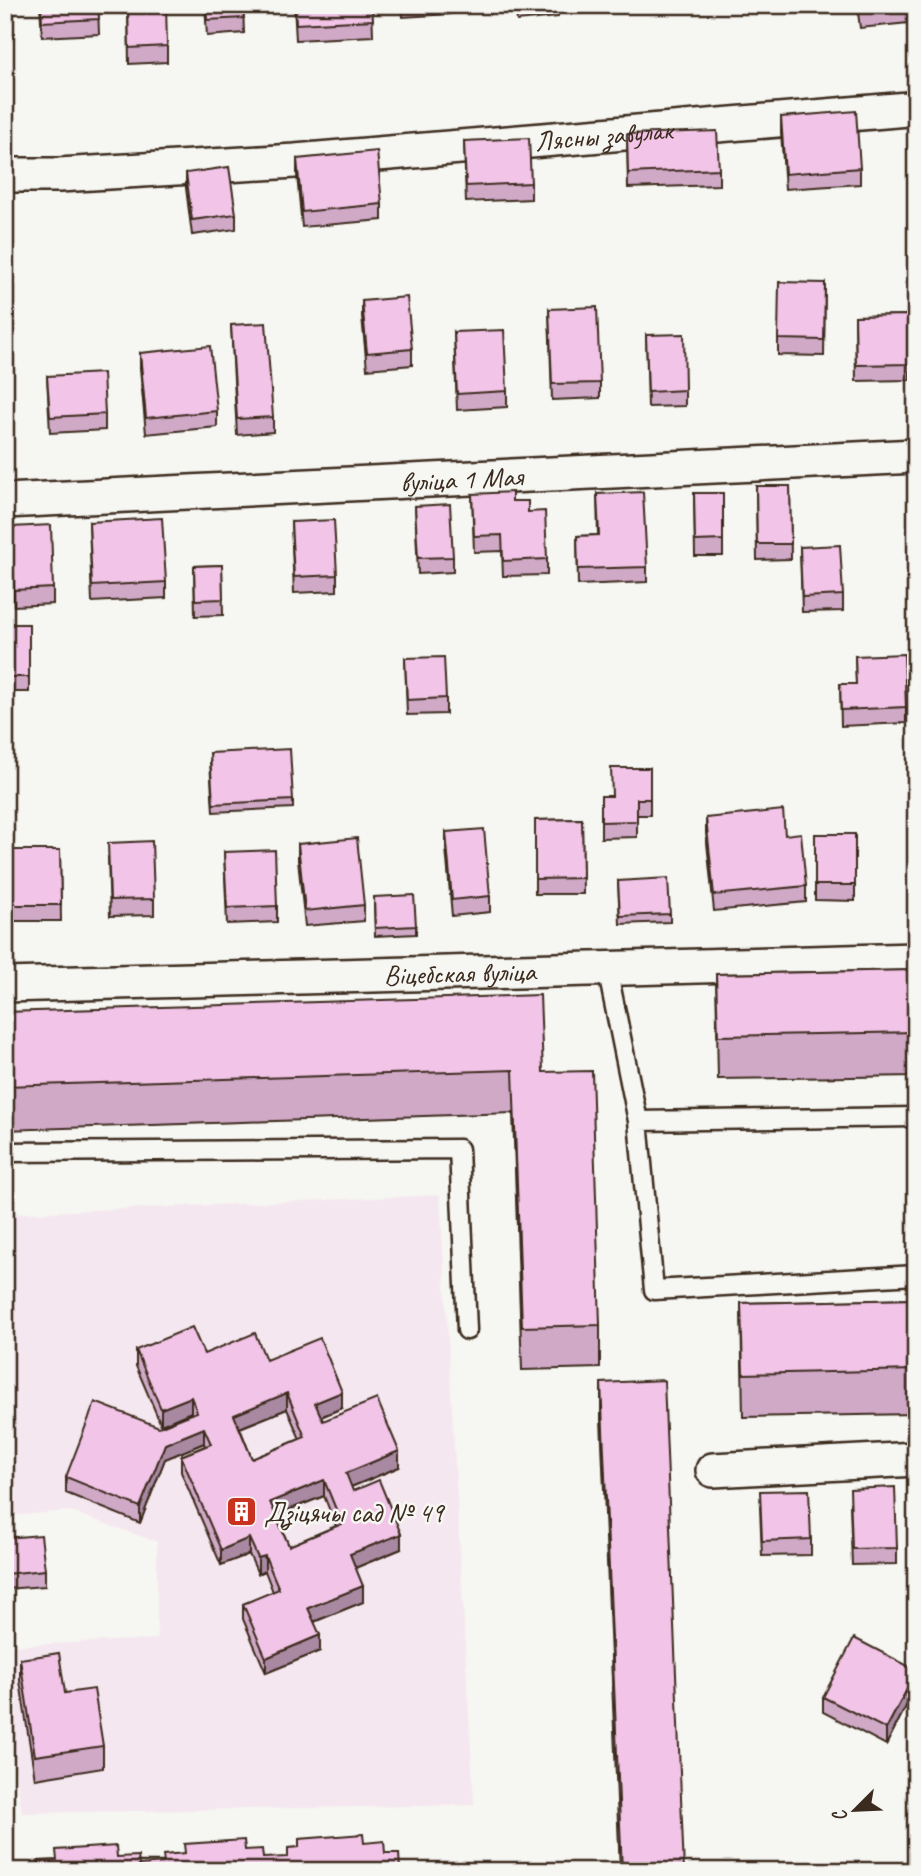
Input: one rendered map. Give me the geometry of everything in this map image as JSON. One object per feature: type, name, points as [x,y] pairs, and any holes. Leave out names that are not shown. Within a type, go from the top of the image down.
[{"type":"street","name":"Лясны завулак","points":[[5,175],[59,175],[295,161],[908,109]]},
{"type":"street","name":"вуліца 1 Мая","points":[[5,501],[916,456]]},
{"type":"street","name":"Віцебская вуліца","points":[[5,985],[916,960]]},
{"type":"street","points":[[713,1469],[916,1459]]},
{"type":"lane","points":[[607,968],[638,1121],[654,1290],[916,1275]]},
{"type":"lane","points":[[638,1121],[916,1117]]},
{"type":"lane","points":[[5,1152],[459,1149],[467,1330]]},
{"type":"shaded area","points":[[440,1195],[474,1805],[22,1813],[5,1709],[5,1646],[157,1639],[157,1542],[70,1511],[5,1516],[5,1214]]},
{"type":"building","points":[[41,5],[98,5],[99,19],[42,22]]},
{"type":"building","points":[[128,5],[166,5],[167,46],[129,48]]},
{"type":"building","points":[[206,5],[243,5],[244,18],[207,20]]},
{"type":"building","points":[[295,5],[372,5],[373,20],[296,24]]},
{"type":"building","points":[[859,5],[908,5],[908,7],[860,12]]},
{"type":"building","points":[[856,111],[860,168],[785,174],[781,117]]},
{"type":"building","points":[[717,131],[719,169],[628,173],[627,134]]},
{"type":"building","points":[[529,138],[531,183],[466,186],[464,141]]},
{"type":"building","points":[[377,151],[382,204],[302,212],[297,159]]},
{"type":"building","points":[[229,167],[236,214],[192,220],[186,173]]},
{"type":"building","points":[[5,235],[8,235],[10,273],[5,273]]},
{"type":"building","points":[[779,282],[825,283],[824,340],[778,339]]},
{"type":"building","points":[[407,297],[412,349],[367,353],[362,301]]},
{"type":"building","points":[[597,307],[600,383],[552,384],[549,309]]},
{"type":"building","points":[[909,315],[910,364],[856,365],[855,316]]},
{"type":"building","points":[[266,323],[273,417],[237,419],[231,325]]},
{"type":"building","points":[[504,330],[507,391],[457,394],[454,332]]},
{"type":"building","points":[[684,334],[685,390],[648,392],[646,335]]},
{"type":"building","points":[[210,346],[217,411],[146,418],[140,353]]},
{"type":"building","points":[[103,373],[105,414],[50,417],[47,376]]},
{"type":"building","points":[[756,486],[790,486],[791,544],[757,544]]},
{"type":"building","points":[[512,492],[512,501],[528,501],[528,512],[545,511],[547,559],[503,561],[502,535],[474,536],[472,494]]},
{"type":"building","points":[[643,492],[647,567],[578,569],[577,536],[599,535],[597,494]]},
{"type":"building","points":[[694,493],[723,493],[723,540],[695,541]]},
{"type":"building","points":[[450,504],[453,557],[418,558],[415,506]]},
{"type":"building","points":[[162,518],[166,582],[92,586],[89,522]]},
{"type":"building","points":[[334,520],[337,575],[294,577],[291,522]]},
{"type":"building","points":[[51,525],[53,588],[14,590],[11,527]]},
{"type":"building","points":[[840,545],[843,595],[802,597],[800,547]]},
{"type":"building","points":[[222,565],[223,599],[195,600],[194,566]]},
{"type":"building","points":[[5,624],[29,624],[29,677],[5,677]]},
{"type":"building","points":[[904,654],[906,707],[841,710],[840,684],[856,684],[855,656]]},
{"type":"building","points":[[444,657],[446,698],[407,700],[405,658]]},
{"type":"building","points":[[290,749],[293,800],[213,804],[210,753]]},
{"type":"building","points":[[611,768],[650,768],[650,799],[637,799],[637,821],[601,822],[601,796],[612,796]]},
{"type":"building","points":[[783,810],[785,835],[801,833],[806,886],[714,895],[706,818]]},
{"type":"building","points":[[582,819],[583,878],[535,879],[535,820]]},
{"type":"building","points":[[484,829],[490,896],[452,900],[446,832]]},
{"type":"building","points":[[815,834],[855,834],[855,885],[815,885]]},
{"type":"building","points":[[357,838],[364,905],[305,911],[298,844]]},
{"type":"building","points":[[152,841],[154,899],[110,900],[108,843]]},
{"type":"building","points":[[13,850],[60,850],[61,905],[13,905]]},
{"type":"building","points":[[275,850],[277,906],[227,908],[224,852]]},
{"type":"building","points":[[668,878],[670,914],[620,916],[618,881]]},
{"type":"building","points":[[414,895],[416,926],[375,928],[374,897]]},
{"type":"building","points":[[916,970],[916,1032],[718,1036],[716,974]]},
{"type":"building","points":[[540,995],[543,1072],[592,1071],[600,1325],[522,1327],[513,1070],[5,1086],[5,1012]]},
{"type":"building","points":[[916,1299],[916,1370],[743,1374],[741,1303]]},
{"type":"building","name":"Дзіцячы сад № 49","points":[[192,1327],[204,1354],[255,1333],[266,1360],[320,1338],[342,1392],[315,1403],[323,1421],[377,1399],[399,1451],[346,1473],[353,1491],[379,1480],[401,1534],[350,1554],[363,1586],[308,1608],[320,1635],[266,1658],[243,1604],[279,1589],[265,1556],[258,1558],[249,1538],[221,1550],[181,1456],[211,1444],[204,1428],[165,1444],[140,1507],[66,1477],[95,1402],[159,1427],[197,1412],[191,1397],[161,1409],[136,1350]],"holes":[[[287,1393],[305,1437],[252,1459],[234,1415]],[[324,1480],[342,1524],[289,1546],[270,1502]]]},
{"type":"building","points":[[664,1380],[684,1871],[622,1871],[601,1383]]},
{"type":"building","points":[[895,1487],[897,1548],[852,1549],[850,1489]]},
{"type":"building","points":[[809,1490],[811,1539],[762,1541],[760,1491]]},
{"type":"building","points":[[41,1535],[45,1570],[5,1574],[5,1538]]},
{"type":"building","points":[[854,1638],[916,1670],[886,1729],[823,1697]]},
{"type":"building","points":[[59,1653],[65,1693],[94,1689],[103,1746],[35,1756],[20,1659]]},
{"type":"building","points":[[363,1834],[364,1843],[384,1841],[385,1853],[399,1853],[400,1871],[27,1871],[40,1869],[39,1861],[57,1860],[56,1850],[116,1846],[117,1857],[138,1856],[139,1865],[164,1863],[163,1855],[185,1853],[184,1844],[244,1840],[245,1850],[262,1849],[263,1858],[288,1857],[288,1848],[299,1847],[299,1839]]},
{"type":"place","name":"Дзіцячы сад № 49","points":[[241,1512]]}]
